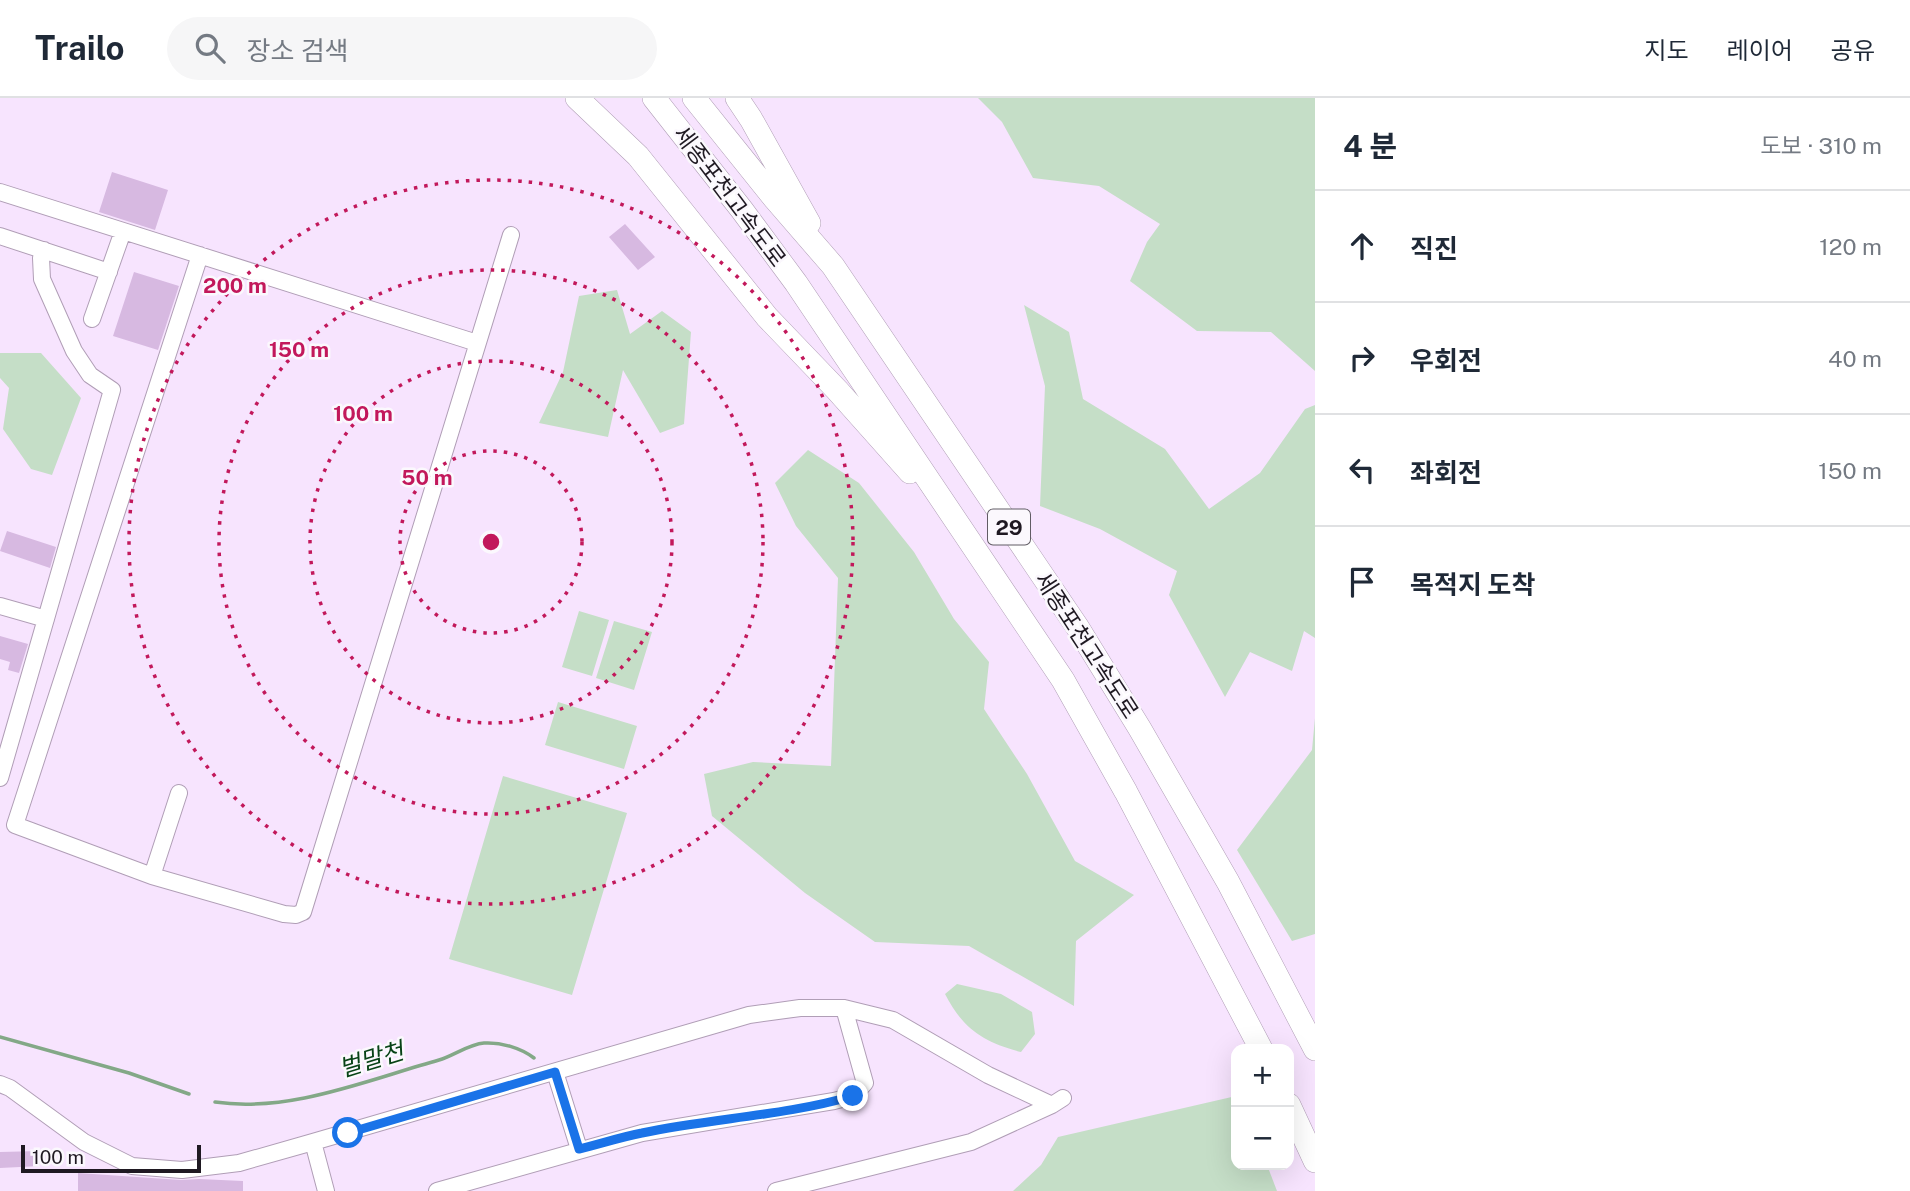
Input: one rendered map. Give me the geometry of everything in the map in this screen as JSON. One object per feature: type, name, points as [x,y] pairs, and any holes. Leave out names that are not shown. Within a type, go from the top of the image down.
[{"type":"highway","points":[[577,98],[638,156],[767,317],[837,390],[972,542]]},
{"type":"highway","name":"세종포천고속도로","points":[[654,98],[735,200],[796,283],[1063,680],[1126,792],[1258,1044]]},
{"type":"highway","name":"세종포천고속도로","points":[[694,98],[833,266],[1078,628],[1140,729],[1282,984],[1315,1049]]},
{"type":"highway","points":[[737,98],[833,266]]},
{"type":"highway","points":[[1290,1107],[1315,1161]]},
{"type":"street","points":[[0,192],[477,343]]},
{"type":"street","points":[[92,319],[123,230]]},
{"type":"street","points":[[200,255],[16,825],[152,876],[284,914],[296,915],[303,912],[511,235]]},
{"type":"street","points":[[0,236],[109,272]]},
{"type":"street","points":[[0,779],[112,390],[90,375],[74,351],[42,279],[41,258],[44,250]]},
{"type":"street","points":[[0,606],[46,619]]},
{"type":"street","points":[[152,876],[179,793]]},
{"type":"street","points":[[0,1084],[10,1088],[84,1142],[132,1166],[194,1169],[239,1163],[749,1015],[800,1008],[844,1008],[892,1020],[988,1075],[1058,1101],[971,1142],[776,1191]]},
{"type":"street","points":[[437,1191],[642,1132],[751,1116],[853,1096],[865,1083],[844,1008]]},
{"type":"street","points":[[555,1072],[579,1149]]},
{"type":"street","points":[[313,1142],[327,1191]]},
{"type":"green space","points":[[978,98],[1315,98],[1315,371],[1271,332],[1197,331],[1130,281],[1147,242],[1160,224],[1099,186],[1033,178],[1002,122]]},
{"type":"green space","points":[[617,290],[630,334],[662,311],[691,332],[684,424],[660,433],[623,370],[608,437],[539,423],[563,372],[579,296]]},
{"type":"green space","points":[[1024,305],[1069,332],[1083,399],[1165,449],[1209,509],[1260,473],[1305,409],[1315,405],[1315,638],[1304,631],[1292,671],[1250,652],[1225,697],[1169,595],[1177,571],[1100,529],[1040,506],[1045,386]]},
{"type":"green space","points":[[0,353],[41,353],[81,398],[52,475],[31,469],[3,429],[9,388],[0,378]]},
{"type":"green space","points":[[808,450],[859,483],[914,552],[954,619],[989,662],[984,709],[1027,774],[1075,861],[1134,895],[1076,941],[1074,1006],[969,946],[875,942],[805,893],[712,816],[704,774],[753,762],[831,766],[838,578],[796,526],[775,483]]},
{"type":"green space","points":[[579,611],[609,620],[592,676],[562,667]]},
{"type":"green space","points":[[614,621],[652,632],[634,690],[596,678]]},
{"type":"green space","points":[[558,702],[637,726],[624,769],[545,745]]},
{"type":"green space","points":[[1315,718],[1315,934],[1292,941],[1237,850],[1312,750]]},
{"type":"green space","points":[[503,776],[627,813],[572,995],[449,959]]},
{"type":"green space","points":[[957,984],[1001,994],[1032,1012],[1035,1034],[1021,1052],[996,1044],[967,1025],[945,994]]},
{"type":"green space","points":[[1231,1097],[1231,1170],[1269,1170],[1277,1191],[1013,1191],[1041,1165],[1058,1137]]},
{"type":"building","points":[[112,172],[168,190],[155,230],[99,212]]},
{"type":"building","points":[[625,224],[655,257],[638,270],[609,237]]},
{"type":"building","points":[[134,272],[179,286],[158,350],[113,336]]},
{"type":"building","points":[[7,531],[56,547],[50,568],[0,551]]},
{"type":"building","points":[[0,636],[28,644],[19,673],[8,670],[10,662],[0,659]]},
{"type":"building","points":[[40,1151],[40,1166],[0,1168],[0,1152]]},
{"type":"building","points":[[78,1173],[243,1181],[243,1191],[78,1191]]},
{"type":"waterway","name":"벌말천","points":[[0,1037],[129,1073],[189,1094]]},
{"type":"waterway","name":"벌말천","points":[[215,1102],[272,1103],[328,1093],[439,1060],[484,1043],[510,1046],[534,1058]]},
{"type":"route","points":[[348,1133],[555,1072],[579,1149],[642,1132],[751,1116],[853,1096]]}]
